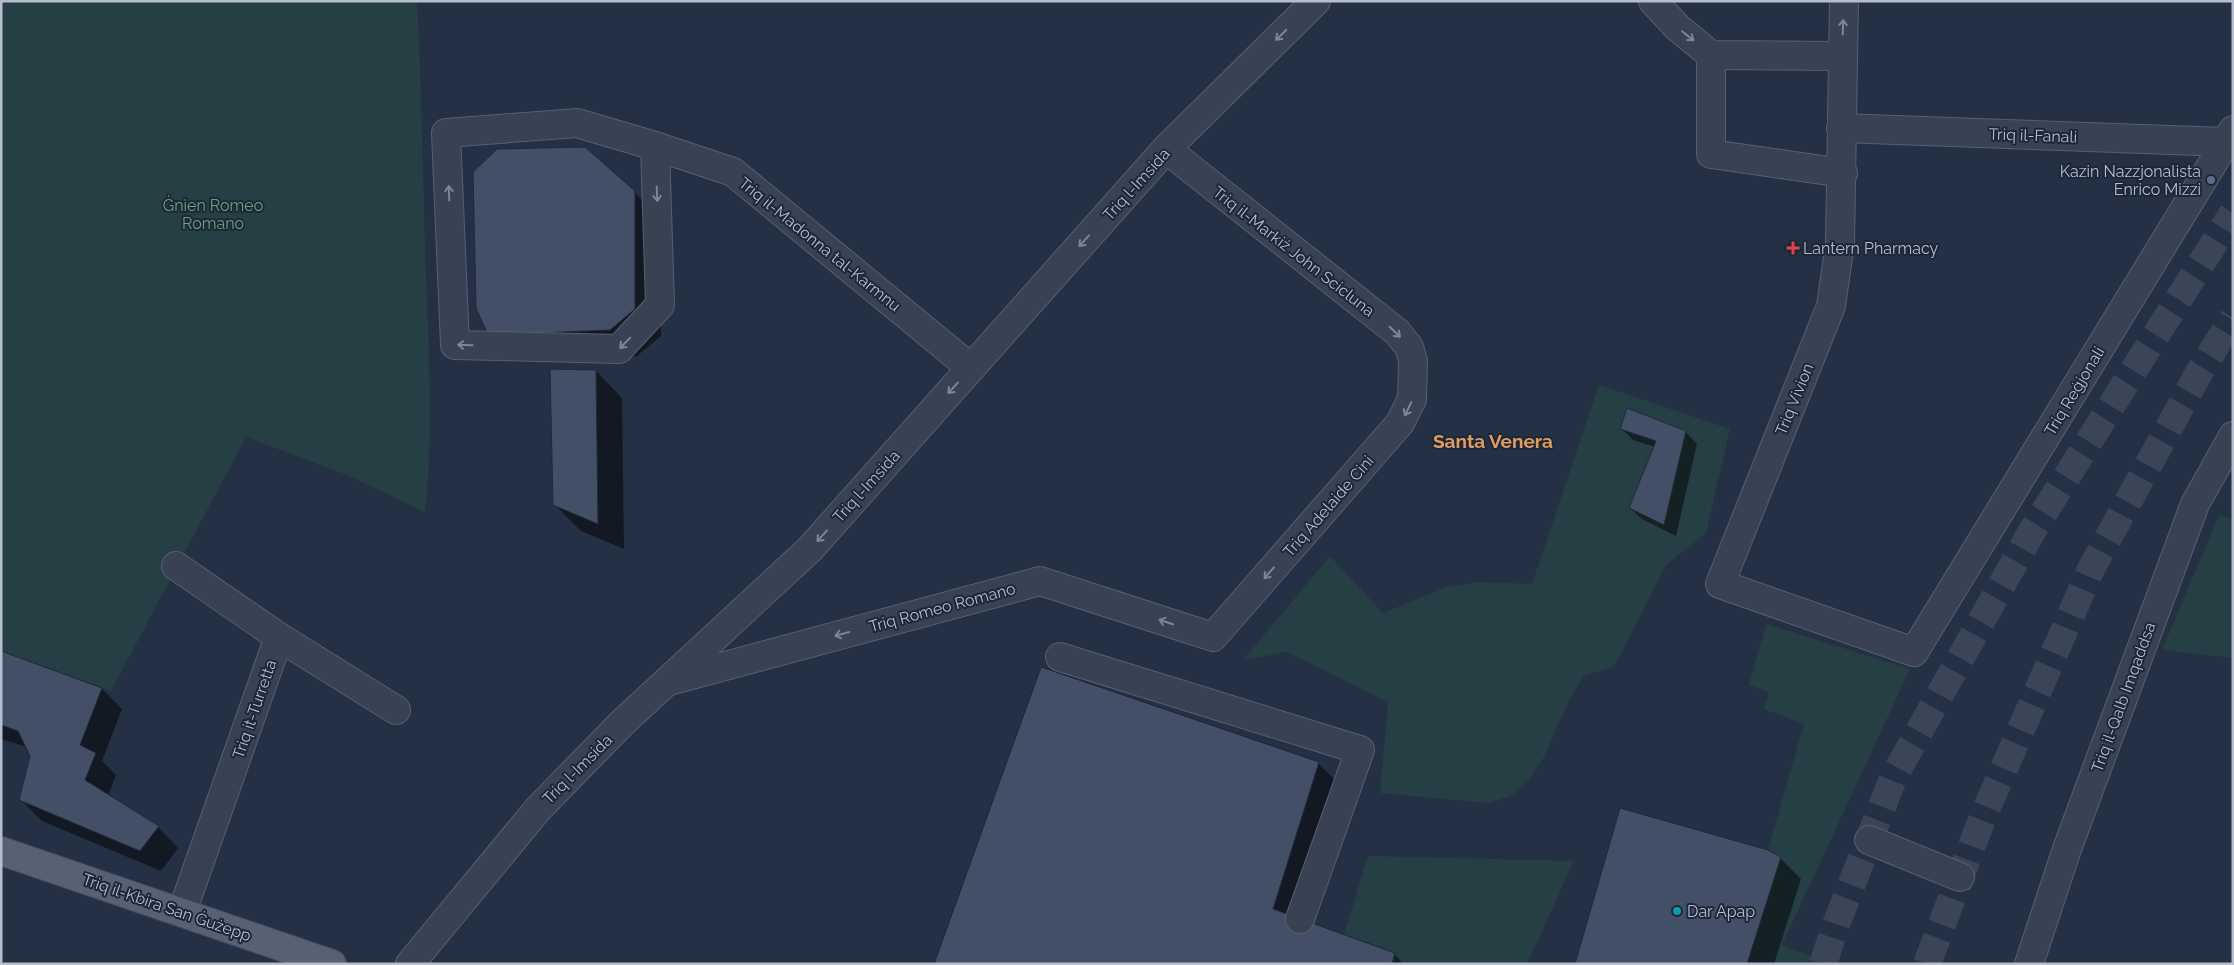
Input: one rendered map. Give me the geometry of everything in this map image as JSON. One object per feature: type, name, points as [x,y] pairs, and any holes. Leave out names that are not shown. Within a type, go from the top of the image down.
[{"type":"main road","name":"Triq il-Kbira San Ġużepp","points":[[1,852],[332,964]]},
{"type":"street","name":"Triq l-Imsida","points":[[410,964],[538,809],[622,723],[670,681],[810,550],[1166,149],[1316,1]]},
{"type":"street","points":[[1653,1],[1677,27],[1711,55],[1842,56]]},
{"type":"street","name":"Triq Vivion","points":[[1844,1],[1841,128],[1843,173],[1840,243],[1831,306],[1720,584],[1914,652]]},
{"type":"street","points":[[1711,55],[1711,154],[1843,173]]},
{"type":"street","name":"Triq il-Madonna tal-Karmnu","points":[[655,146],[660,305],[619,349],[455,345],[446,133],[577,123],[655,146],[733,172],[971,368]]},
{"type":"street","name":"Triq il-Fanali","points":[[1841,128],[2229,136]]},
{"type":"street","name":"Triq Reġjonali","points":[[1914,652],[2229,136]]},
{"type":"street","name":"Triq il-Markiż John Scicluna","points":[[1166,149],[1397,332],[1409,347],[1413,361]]},
{"type":"street","name":"Triq Adelaide Cini","points":[[1213,637],[1400,423],[1412,400],[1413,361]]},
{"type":"street","name":"Triq il-Qalb Imqaddsa","points":[[2029,964],[2066,849],[2195,504],[2233,436]]},
{"type":"street","points":[[176,566],[279,637]]},
{"type":"street","name":"Triq Romeo Romano","points":[[670,681],[1040,581],[1213,637]]},
{"type":"street","name":"Triq it-Turretta","points":[[182,912],[279,637],[396,710]]},
{"type":"street","points":[[1060,657],[1360,750],[1300,919]]},
{"type":"street","points":[[1869,840],[1960,877]]},
{"type":"green space","name":"Ġnien Romeo Romano","points":[[1,1],[417,1],[430,394],[428,483],[425,512],[347,475],[246,437],[111,691],[1,651]]},
{"type":"green space","points":[[1599,385],[1730,429],[1706,533],[1666,565],[1614,667],[1584,676],[1570,698],[1544,757],[1529,779],[1511,796],[1488,803],[1380,793],[1388,702],[1287,652],[1243,660],[1330,556],[1383,613],[1447,587],[1477,582],[1532,584]]},
{"type":"green space","points":[[2219,515],[2233,520],[2233,658],[2162,650]]},
{"type":"green space","points":[[1766,624],[1910,669],[1782,945],[1832,964],[1747,964],[1781,858],[1768,850],[1804,724],[1764,709],[1769,692],[1749,685]]},
{"type":"green space","points":[[1368,856],[1574,861],[1527,964],[1392,964],[1395,953],[1344,935]]},
{"type":"building","points":[[585,147],[635,191],[635,309],[610,330],[488,335],[476,308],[473,172],[497,149]]},
{"type":"building","points":[[550,369],[596,370],[598,524],[553,505]]},
{"type":"building","points":[[1627,408],[1686,431],[1664,525],[1629,508],[1656,441],[1620,429]]},
{"type":"building","points":[[1,651],[102,688],[80,745],[96,753],[85,780],[159,826],[140,851],[19,800],[30,756],[18,731],[1,725]]},
{"type":"building","points":[[1041,667],[1319,762],[1273,909],[1395,953],[1392,964],[1160,964],[1220,792],[1066,739],[987,964],[934,964]]},
{"type":"building","points":[[1041,667],[1319,762],[1273,909],[1395,953],[1392,964],[934,964]]},
{"type":"building","name":"Dar Apap","points":[[1620,808],[1768,850],[1781,857],[1747,964],[1575,964]]},
{"type":"tunnel","points":[[1823,964],[1837,922],[1894,776],[2031,533],[2233,213]]},
{"type":"tunnel","points":[[1927,964],[1982,819],[2091,569],[2200,371],[2233,318]]},
{"type":"place","name":"Kazin Nazzjonalista Enrico Mizzi","points":[[2211,180]]},
{"type":"place","name":"Lantern Pharmacy","points":[[1793,248]]},
{"type":"place","name":"Dar Apap","points":[[1677,911]]},
{"type":"district","name":"Santa Venera","points":[[1493,441]]}]
